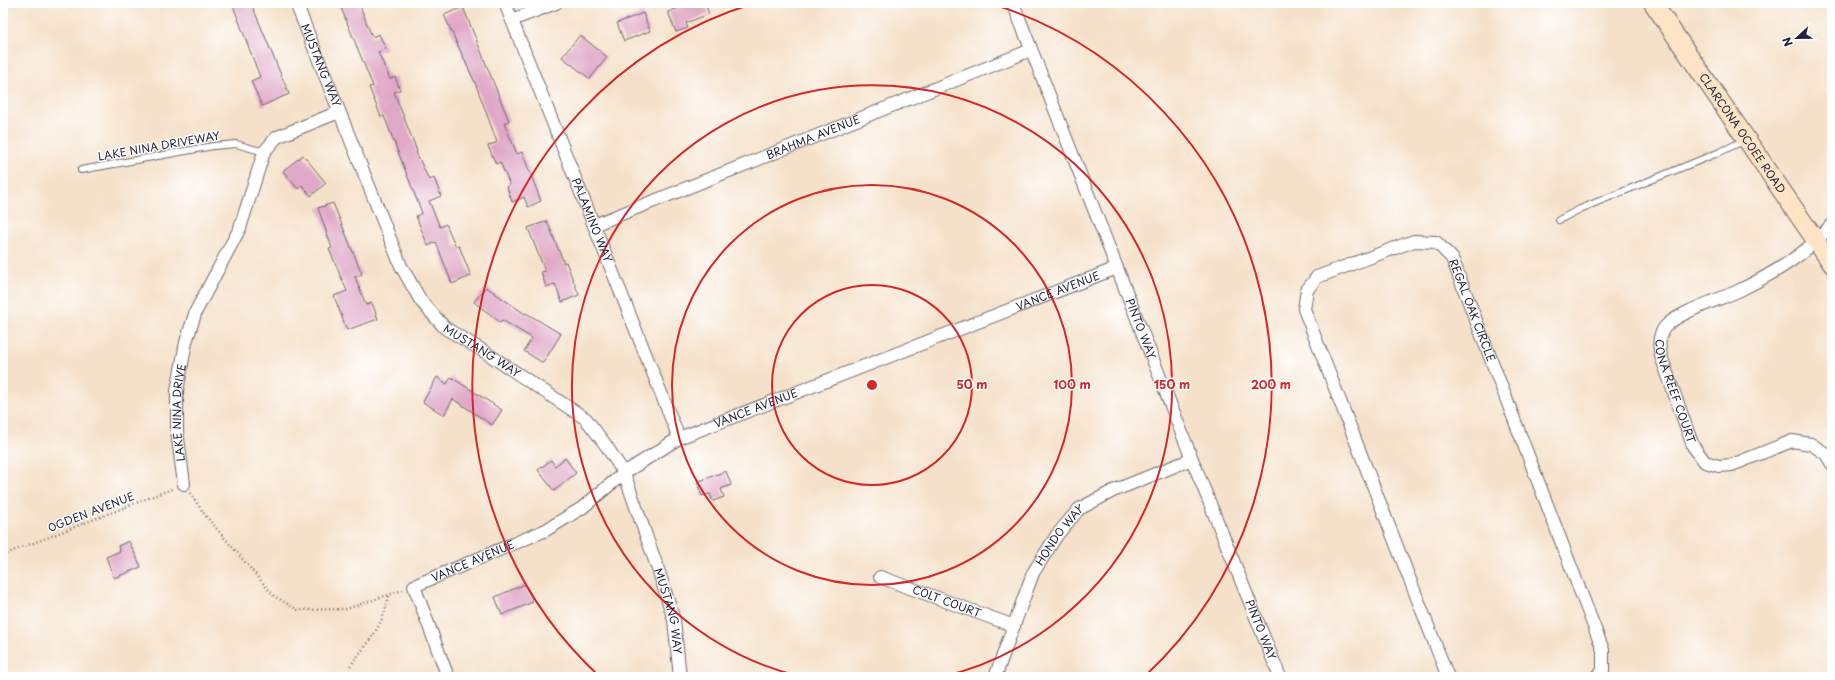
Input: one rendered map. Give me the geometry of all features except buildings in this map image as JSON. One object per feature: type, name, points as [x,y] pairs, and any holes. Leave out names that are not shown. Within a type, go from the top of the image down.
[{"type":"main road","name":"CLARCONA OCOEE ROAD","points":[[1653,3],[1746,139],[1824,239],[1832,264]]},
{"type":"street","name":"MUSTANG WAY","points":[[296,3],[402,266],[421,302],[444,328],[485,352],[586,420],[605,444],[624,473],[674,620],[680,677]]},
{"type":"street","name":"PALAMINO WAY","points":[[505,3],[680,438]]},
{"type":"street","points":[[512,20],[556,3]]},
{"type":"street","name":"PINTO WAY","points":[[1013,3],[1192,459],[1280,677]]},
{"type":"street","name":"BRAHMA AVENUE","points":[[594,225],[1031,50]]},
{"type":"street","name":"LAKE NINA DRIVE","points":[[184,484],[177,431],[177,391],[186,342],[196,311],[240,228],[264,152],[277,137],[339,112]]},
{"type":"street","name":"CONA REEF COURT","points":[[1832,224],[1824,239],[1780,268],[1738,291],[1674,319],[1664,328],[1659,343],[1661,356],[1693,446],[1705,462],[1719,466],[1732,465],[1792,441],[1811,444],[1826,454],[1832,464]]},
{"type":"street","name":"REGAL OAK CIRCLE","points":[[1448,677],[1304,308],[1307,290],[1318,277],[1414,240],[1436,242],[1452,258],[1603,650],[1603,670],[1596,677]]},
{"type":"street","name":"VANCE AVENUE","points":[[414,586],[546,530],[582,508],[624,473],[680,438],[1117,268]]},
{"type":"street","name":"HONDO WAY","points":[[995,677],[1033,573],[1057,535],[1079,509],[1113,491],[1192,459]]},
{"type":"street","name":"COLT COURT","points":[[880,577],[1014,626]]},
{"type":"street","points":[[414,586],[448,677]]},
{"type":"lane","points":[[1559,220],[1580,209],[1720,152],[1746,139]]},
{"type":"lane","name":"LAKE NINA DRIVEWAY","points":[[81,170],[213,146],[236,144],[264,152]]},
{"type":"path","name":"OGDEN AVENUE","points":[[3,555],[184,484]]},
{"type":"path","points":[[184,484],[205,515],[274,596],[298,610],[346,609],[414,586]]},
{"type":"path","points":[[350,666],[373,638],[386,611],[389,595]]}]
